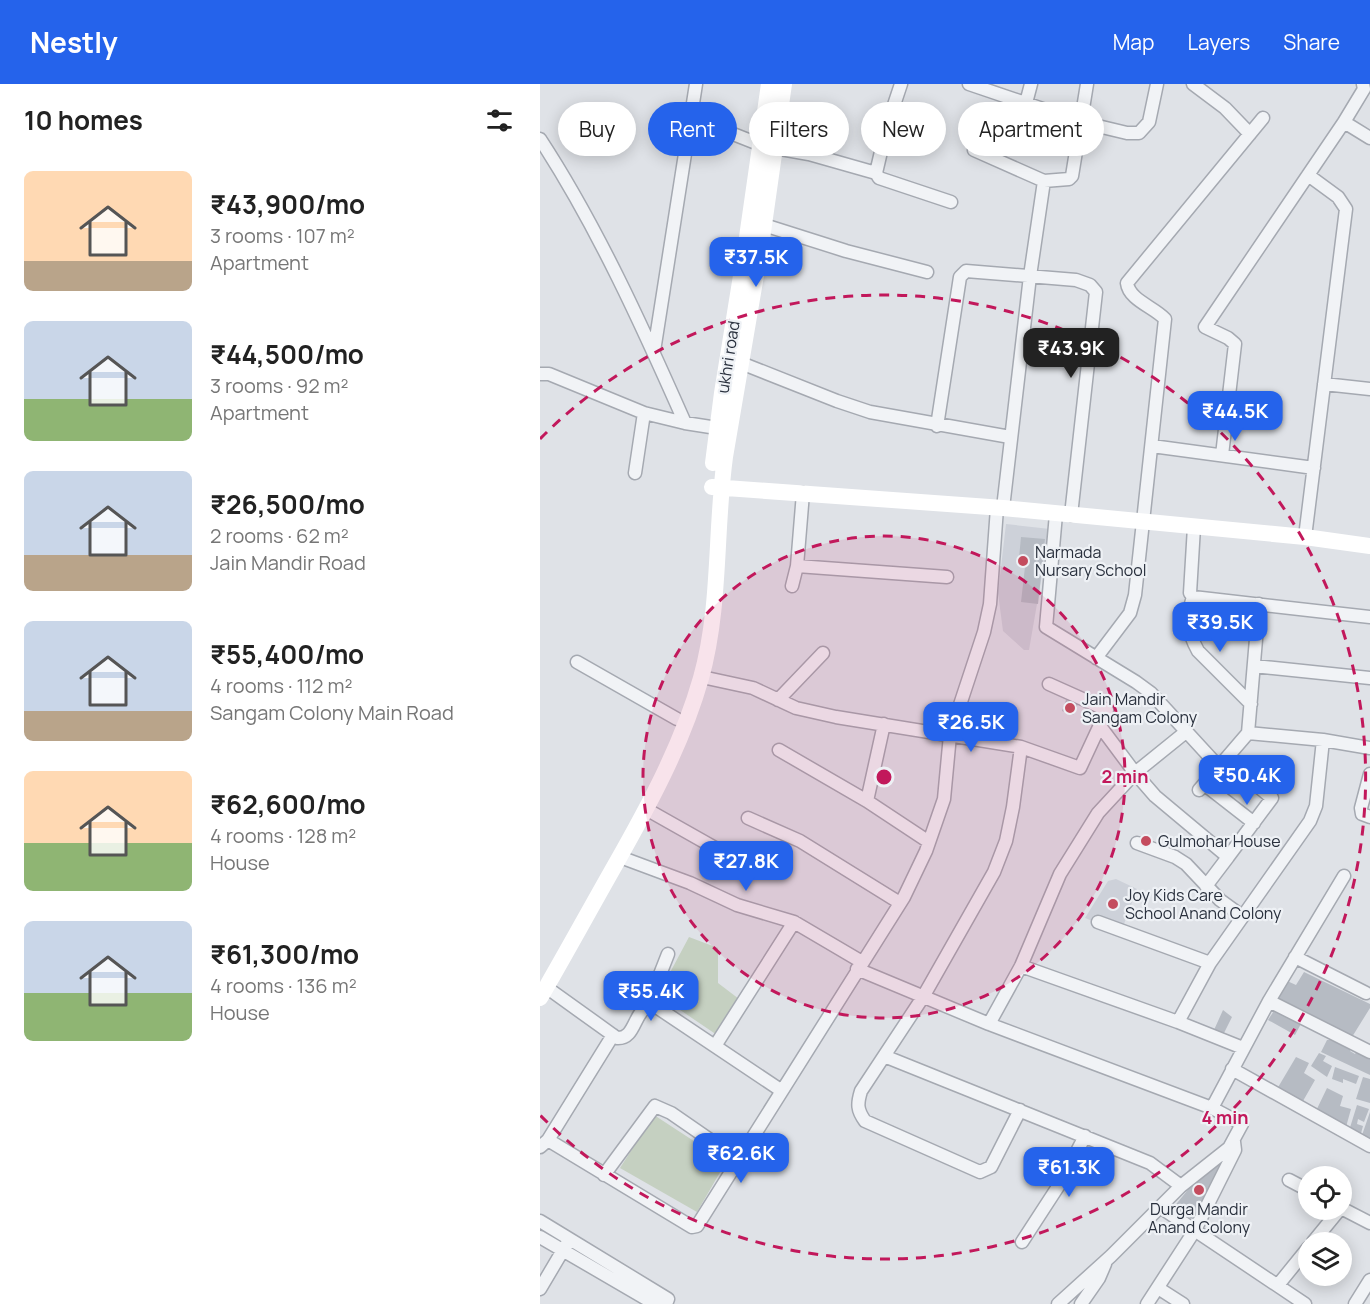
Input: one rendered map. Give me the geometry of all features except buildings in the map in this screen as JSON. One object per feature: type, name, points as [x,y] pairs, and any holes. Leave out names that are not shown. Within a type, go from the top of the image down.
[{"type":"street","points":[[693,102],[696,84]]},
{"type":"street","name":"ukhri road","points":[[769,84],[769,102]]},
{"type":"street","points":[[779,102],[784,84]]},
{"type":"street","points":[[876,173],[887,126],[901,84]]},
{"type":"street","points":[[972,84],[1023,102]]},
{"type":"street","points":[[1026,102],[1032,84]]},
{"type":"street","points":[[1084,102],[1087,84]]},
{"type":"street","points":[[1104,128],[1127,133],[1139,133],[1149,122],[1157,84]]},
{"type":"street","points":[[1193,84],[1225,108],[1250,134]]},
{"type":"street","points":[[1222,455],[1235,344],[1205,327],[1344,122],[1364,89],[1364,84]]},
{"type":"street","points":[[1096,658],[1130,613],[1135,595],[1165,319],[1132,295],[1127,282],[1263,118]]},
{"type":"street","points":[[1344,122],[1370,138]]},
{"type":"street","points":[[540,138],[590,225],[654,351],[685,423]]},
{"type":"street","points":[[654,351],[684,156]]},
{"type":"street","name":"ukhri road","points":[[716,488],[717,428],[766,156]]},
{"type":"street","points":[[541,991],[677,719],[694,665],[708,571],[716,488],[741,363],[764,225],[767,156]]},
{"type":"street","points":[[816,156],[876,173],[879,178],[951,202]]},
{"type":"street","points":[[988,156],[1044,181],[1061,181],[1072,176],[1075,156]]},
{"type":"street","points":[[1305,537],[1346,209],[1338,197],[1308,175]]},
{"type":"street","points":[[613,1035],[544,1144],[604,1175],[692,1227],[697,1226],[900,903],[929,842],[944,799],[950,735],[984,632],[990,604],[1000,508],[1044,181]]},
{"type":"street","points":[[764,225],[846,251],[927,272]]},
{"type":"street","points":[[937,426],[960,277],[966,270],[1076,280],[1090,285],[1096,292],[1046,627],[1151,693],[1222,763],[1272,798],[1206,886]]},
{"type":"street","points":[[741,363],[837,402],[870,412],[937,426],[1010,437]]},
{"type":"street","points":[[540,374],[549,374],[644,413],[717,428]]},
{"type":"street","points":[[1324,384],[1370,389]]},
{"type":"street","points":[[635,473],[644,413]]},
{"type":"street","points":[[1152,446],[1314,468]]},
{"type":"street","points":[[716,488],[1000,508],[1305,537],[1370,546]]},
{"type":"street","points":[[541,991],[646,809],[687,721],[702,677],[713,611],[716,488]]},
{"type":"street","points":[[792,586],[797,566],[803,493]]},
{"type":"street","points":[[1194,527],[1190,593],[1193,597],[1188,613],[1188,627],[1192,640],[1198,651],[1251,704]]},
{"type":"street","points":[[797,566],[947,577]]},
{"type":"street","points":[[1193,597],[1370,617]]},
{"type":"street","points":[[1254,823],[1202,787],[1248,734],[1259,604]]},
{"type":"street","points":[[778,700],[823,653]]},
{"type":"street","points":[[577,662],[677,719]]},
{"type":"street","points":[[1254,666],[1370,678]]},
{"type":"street","points":[[702,677],[753,688],[796,708],[1021,747],[1080,768],[1107,710],[1049,684]]},
{"type":"street","points":[[867,801],[884,724]]},
{"type":"street","points":[[1100,726],[1135,773],[1167,808],[1228,857]]},
{"type":"street","points":[[988,1024],[1021,966],[1060,874],[1098,813],[1135,773],[1187,731]]},
{"type":"street","points":[[1248,734],[1323,740],[1370,748]]},
{"type":"street","points":[[1178,1022],[1210,963],[1310,821],[1316,806],[1323,740]]},
{"type":"street","points":[[1020,1110],[991,1167],[980,1172],[865,1121],[858,1111],[857,1103],[861,1091],[923,997],[994,872],[1006,841],[1011,818],[1021,747]]},
{"type":"street","points":[[779,750],[867,801],[929,842]]},
{"type":"street","points":[[1370,774],[1360,808],[1362,814],[1370,817]]},
{"type":"street","points":[[646,809],[754,870]]},
{"type":"street","points":[[748,818],[800,841],[900,903]]},
{"type":"street","points":[[1137,843],[1175,857],[1186,864],[1220,900],[1242,916]]},
{"type":"street","points":[[620,857],[690,883],[737,905],[794,921],[860,965],[923,997],[988,1024],[1212,1107],[1242,1124],[1229,1148],[1181,1186],[1107,1260],[1058,1304]]},
{"type":"street","points":[[1212,1107],[1269,1001],[1344,876]]},
{"type":"street","points":[[715,1046],[794,921]]},
{"type":"street","points":[[1098,922],[1128,931],[1210,963]]},
{"type":"street","points":[[541,991],[616,1038],[622,1038],[630,1034],[640,1010],[648,1005],[668,954]]},
{"type":"street","points":[[1295,957],[1366,993]]},
{"type":"street","points":[[1021,966],[1178,1022],[1243,1048]]},
{"type":"street","points":[[1269,1001],[1370,1052]]},
{"type":"street","points":[[648,1005],[658,1008],[782,1091]]},
{"type":"street","points":[[884,1056],[1150,1163],[1181,1186]]},
{"type":"street","points":[[1232,1070],[1370,1146]]},
{"type":"street","points":[[604,1175],[655,1107],[671,1113],[739,1160]]},
{"type":"street","points":[[1022,1242],[1061,1182],[1085,1136]]},
{"type":"street","points":[[1147,1304],[1195,1230],[1235,1150],[1234,1141]]},
{"type":"street","points":[[1289,1180],[1298,1185]]},
{"type":"street","points":[[1160,1208],[1305,1304]]},
{"type":"street","points":[[1352,1214],[1370,1223]]},
{"type":"street","points":[[1321,1232],[1330,1220]]},
{"type":"street","points":[[540,1221],[567,1245],[656,1304]]},
{"type":"street","points":[[540,1237],[567,1245],[668,1299],[666,1304]]},
{"type":"street","points":[[540,1289],[567,1245]]},
{"type":"street","points":[[1081,1304],[1099,1278],[1107,1260]]},
{"type":"street","points":[[1278,1286],[1298,1261]]},
{"type":"street","points":[[1355,1304],[1369,1283]]},
{"type":"street","points":[[1158,1288],[1183,1304]]},
{"type":"shaded area","name":"Narmada Nursary School","points":[[1006,524],[1050,529],[1029,650],[1024,650],[1003,631],[998,593]]},
{"type":"shaded area","name":"Joy Kids Care School Anand Colony","points":[[1116,879],[1137,889],[1121,932],[1085,918],[1108,881]]},
{"type":"green space","points":[[689,937],[718,948],[718,983],[739,999],[717,1035],[658,995]]},
{"type":"green space","points":[[654,1115],[726,1162],[697,1212],[620,1168]]},
{"type":"place","name":"Narmada Nursary School","points":[[1023,561]]},
{"type":"place","name":"Jain Mandir Sangam Colony","points":[[1070,708]]},
{"type":"place","name":"Gulmohar House","points":[[1146,841]]},
{"type":"place","name":"Joy Kids Care School Anand Colony","points":[[1113,904]]},
{"type":"place","name":"Durga Mandir Anand Colony","points":[[1199,1190]]}]
